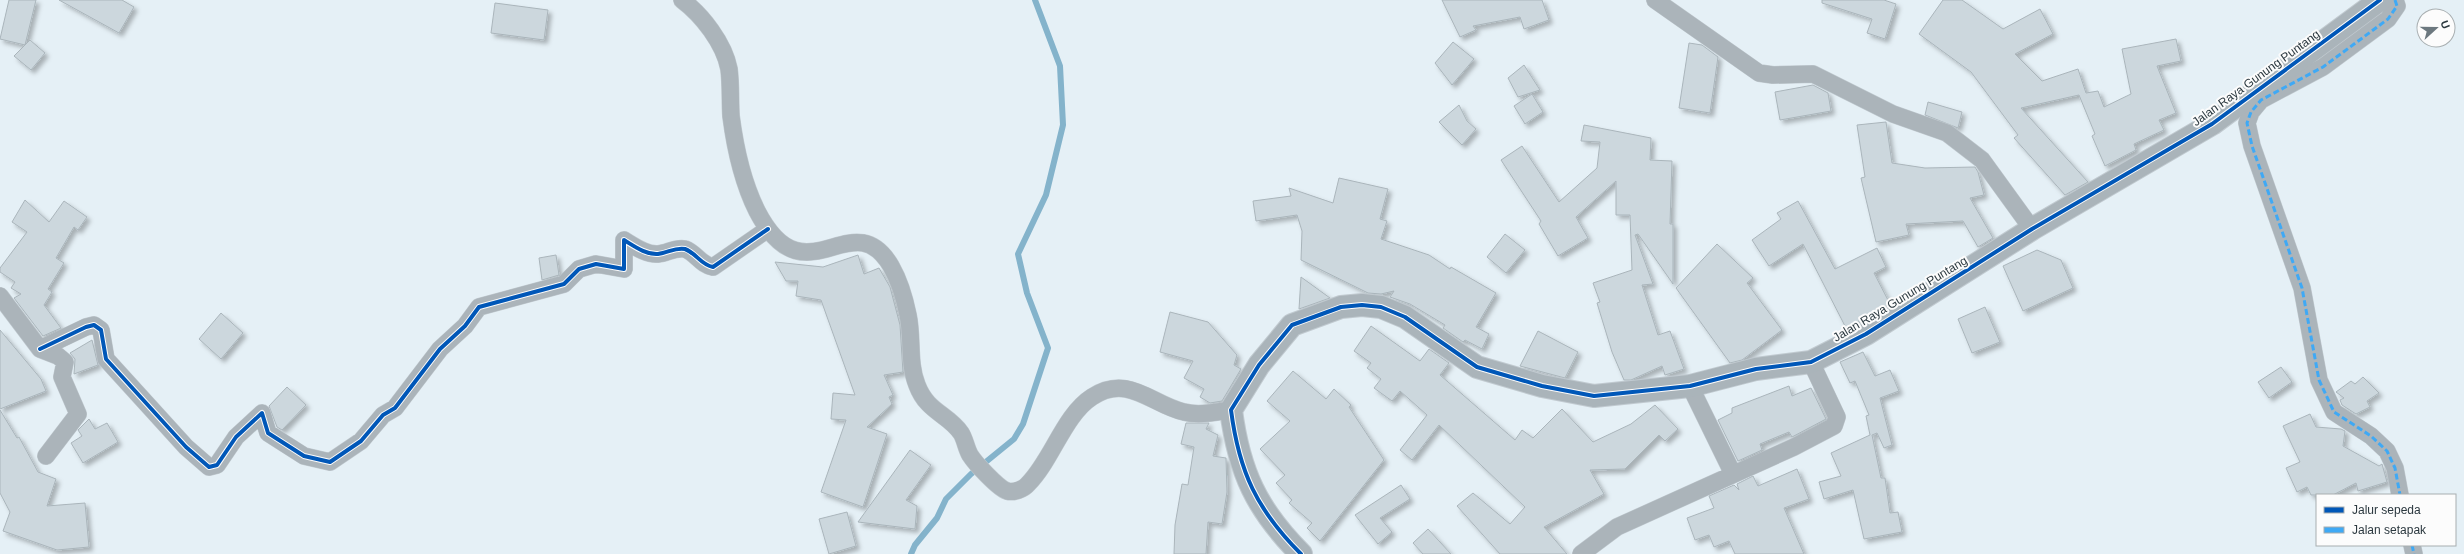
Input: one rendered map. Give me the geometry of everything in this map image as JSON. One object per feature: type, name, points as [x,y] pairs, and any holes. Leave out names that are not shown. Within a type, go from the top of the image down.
[{"type":"street","points":[[682,0],[714,35],[724,54],[729,69],[734,136],[744,174],[757,211],[768,229],[784,246],[798,253],[810,254],[855,241],[865,242],[886,257],[894,270],[908,315],[913,373],[917,385],[929,406],[961,433],[968,450],[977,463],[990,476],[1007,491],[1022,489],[1029,484],[1080,407],[1100,392],[1113,388],[1129,389],[1187,413],[1231,410],[1238,455],[1248,483],[1277,530],[1301,554]]},
{"type":"street","points":[[1655,0],[1759,73],[1773,75],[1813,74],[1893,114],[1947,133],[1982,160],[2032,229]]},
{"type":"street","name":"Jalan Raya Gunung Puntang","points":[[1231,410],[1259,364],[1292,325],[1341,307],[1362,305],[1381,307],[1405,317],[1478,367],[1542,386],[1594,396],[1690,386],[1756,369],[1811,362],[1866,334],[2032,229],[2212,124],[2380,0]]},
{"type":"street","points":[[2395,0],[2397,6],[2388,19],[2323,67],[2261,100],[2251,112],[2247,123],[2252,146],[2302,288],[2319,380],[2334,412],[2371,436],[2387,451],[2395,468],[2400,494]]},
{"type":"street","points":[[40,350],[86,327],[94,325],[98,327],[101,330],[106,359],[186,447],[209,467],[217,465],[236,437],[262,413],[268,433],[304,456],[330,462],[361,441],[383,415],[396,408],[440,349],[465,326],[479,307],[564,284],[579,268],[596,264],[624,269],[624,240],[652,254],[660,254],[674,249],[686,250],[704,264],[713,267],[768,229]]},
{"type":"street","points":[[0,296],[40,350],[58,356],[65,362],[62,377],[78,414],[46,456]]},
{"type":"street","points":[[1581,554],[1617,527],[1794,447],[1837,423],[1837,417],[1811,362]]},
{"type":"street","points":[[1690,386],[1733,474]]},
{"type":"building","points":[[9,0],[36,0],[25,45],[0,39]]},
{"type":"building","points":[[59,0],[122,0],[134,7],[119,33]]},
{"type":"building","points":[[1442,0],[1542,0],[1549,20],[1524,29],[1520,17],[1473,26],[1476,30],[1460,37]]},
{"type":"building","points":[[1822,0],[1884,0],[1896,4],[1885,39],[1867,33],[1872,19],[1822,3]]},
{"type":"building","points":[[1943,0],[1962,0],[2003,29],[2040,9],[2053,34],[2015,54],[2042,81],[2078,69],[2086,93],[2098,91],[2104,107],[2131,94],[2122,49],[2176,39],[2181,61],[2157,66],[2176,113],[2159,120],[2164,130],[2134,144],[2136,150],[2105,166],[2092,136],[2095,134],[2079,95],[2021,108],[2088,182],[2065,195],[2014,138],[2018,135],[1971,72],[1919,34]]},
{"type":"building","points":[[495,3],[548,10],[544,40],[491,33]]},
{"type":"building","points":[[30,40],[45,53],[31,70],[14,56]]},
{"type":"building","points":[[1453,42],[1474,59],[1452,85],[1435,63]]},
{"type":"building","points":[[1689,43],[1702,45],[1718,57],[1710,113],[1679,108]]},
{"type":"building","points":[[1524,65],[1540,90],[1518,97],[1508,78]]},
{"type":"building","points":[[1813,85],[1828,93],[1831,111],[1780,120],[1775,92]]},
{"type":"building","points":[[1532,94],[1543,112],[1525,124],[1514,106]]},
{"type":"building","points":[[1928,102],[1962,112],[1958,128],[1925,115]]},
{"type":"building","points":[[1459,105],[1467,121],[1476,129],[1462,145],[1439,122]]},
{"type":"building","points":[[1886,122],[1892,163],[1925,168],[1975,167],[1978,172],[1984,195],[1970,198],[1993,238],[1978,247],[1963,221],[1906,224],[1909,235],[1876,242],[1861,178],[1865,177],[1857,125]]},
{"type":"building","points":[[1584,125],[1651,138],[1650,160],[1672,161],[1670,224],[1673,224],[1673,284],[1638,234],[1635,235],[1653,284],[1642,285],[1658,335],[1670,331],[1684,369],[1665,375],[1662,366],[1631,380],[1624,380],[1612,352],[1597,303],[1600,302],[1593,283],[1632,270],[1630,215],[1616,215],[1616,181],[1576,217],[1588,238],[1558,256],[1539,224],[1541,221],[1501,160],[1522,146],[1559,202],[1597,168],[1600,142],[1581,141]]},
{"type":"building","points":[[1339,178],[1388,189],[1380,219],[1387,221],[1381,239],[1429,255],[1450,269],[1451,267],[1496,293],[1476,327],[1489,334],[1482,349],[1465,340],[1463,342],[1443,328],[1445,325],[1410,304],[1390,297],[1394,291],[1381,294],[1368,293],[1301,260],[1302,231],[1297,215],[1256,221],[1253,201],[1291,196],[1289,188],[1333,203]]},
{"type":"building","points":[[25,200],[49,222],[64,201],[87,217],[78,230],[74,227],[56,258],[64,263],[48,289],[52,292],[44,305],[61,328],[43,336],[14,298],[21,294],[11,288],[15,282],[0,272],[0,268],[27,232],[12,222]]},
{"type":"building","points":[[1798,201],[1835,269],[1877,248],[1886,267],[1874,273],[1890,304],[1846,328],[1803,244],[1769,266],[1752,240],[1781,219],[1777,213]]},
{"type":"building","points":[[1505,234],[1525,250],[1506,273],[1487,257]]},
{"type":"building","points":[[1717,244],[1753,278],[1747,283],[1782,330],[1742,360],[1730,363],[1676,288]]},
{"type":"building","points":[[2037,250],[2061,260],[2073,288],[2023,311],[2003,266]]},
{"type":"building","points":[[556,255],[559,275],[542,280],[539,258]]},
{"type":"building","points":[[858,255],[864,274],[879,268],[890,287],[900,325],[903,372],[884,375],[893,395],[889,397],[892,404],[867,427],[887,434],[863,507],[821,492],[846,420],[831,419],[833,393],[855,395],[821,300],[796,296],[798,281],[786,281],[775,262],[823,267]]},
{"type":"building","points":[[1301,277],[1330,298],[1299,309]]},
{"type":"building","points":[[1985,307],[2000,342],[1972,353],[1958,319]]},
{"type":"building","points":[[1170,312],[1208,322],[1237,355],[1234,365],[1241,369],[1222,401],[1210,403],[1200,397],[1204,389],[1184,378],[1193,361],[1160,352]]},
{"type":"building","points":[[221,313],[243,333],[221,359],[199,339]]},
{"type":"building","points":[[1371,326],[1420,361],[1429,349],[1449,363],[1440,375],[1515,440],[1522,430],[1533,438],[1562,409],[1593,442],[1631,424],[1655,405],[1678,429],[1665,441],[1659,435],[1625,469],[1590,470],[1604,494],[1544,527],[1567,554],[1500,554],[1457,506],[1473,493],[1510,524],[1525,507],[1439,425],[1412,460],[1400,450],[1427,415],[1400,391],[1392,401],[1374,388],[1381,379],[1367,368],[1371,363],[1354,351]]},
{"type":"building","points":[[0,330],[41,379],[46,391],[0,409]]},
{"type":"building","points":[[1538,331],[1578,352],[1565,378],[1520,366]]},
{"type":"building","points":[[92,340],[98,365],[74,374],[75,359],[70,353]]},
{"type":"building","points":[[1863,352],[1875,376],[1890,370],[1899,391],[1880,398],[1892,445],[1884,448],[1877,433],[1872,435],[1881,478],[1885,478],[1890,513],[1898,512],[1902,532],[1864,539],[1853,490],[1824,499],[1819,482],[1841,476],[1831,453],[1870,435],[1866,416],[1869,415],[1855,381],[1850,383],[1840,362]]},
{"type":"building","points":[[2281,367],[2292,382],[2269,398],[2258,382]]},
{"type":"building","points":[[1293,371],[1326,399],[1334,389],[1351,405],[1349,407],[1384,460],[1320,541],[1307,528],[1312,523],[1289,503],[1292,500],[1276,483],[1285,475],[1260,449],[1290,421],[1267,401]]},
{"type":"building","points":[[2363,377],[2379,393],[2367,401],[2370,407],[2356,414],[2342,405],[2340,400],[2344,398],[2336,392],[2351,381],[2355,384]]},
{"type":"building","points":[[1789,386],[1792,396],[1811,388],[1826,419],[1792,437],[1789,432],[1760,444],[1762,450],[1738,461],[1718,420],[1732,413],[1732,408]]},
{"type":"building","points":[[287,387],[306,405],[282,430],[277,427],[269,406]]},
{"type":"building","points":[[0,410],[17,438],[19,437],[38,472],[56,479],[47,506],[85,503],[89,547],[57,550],[3,531],[10,512],[0,493]]},
{"type":"building","points":[[2310,414],[2316,427],[2341,429],[2345,431],[2343,446],[2379,466],[2382,464],[2387,482],[2358,491],[2356,483],[2335,494],[2311,495],[2307,487],[2297,492],[2286,468],[2300,462],[2283,426]]},
{"type":"building","points":[[89,419],[95,429],[107,423],[118,442],[83,463],[71,443],[82,436],[78,430]]},
{"type":"building","points":[[1186,423],[1209,423],[1206,429],[1218,435],[1213,456],[1226,458],[1227,492],[1222,524],[1208,522],[1206,554],[1174,554],[1175,525],[1182,484],[1188,485],[1194,447],[1181,444]]},
{"type":"building","points":[[910,450],[931,465],[906,500],[917,506],[915,529],[858,522]]},
{"type":"building","points":[[1797,469],[1809,499],[1784,508],[1804,554],[1735,554],[1729,541],[1714,547],[1709,535],[1695,540],[1687,518],[1714,508],[1709,496],[1734,485],[1739,490],[1737,484],[1753,476],[1758,486]]},
{"type":"building","points":[[1401,485],[1410,499],[1380,518],[1392,532],[1378,544],[1355,515]]},
{"type":"building","points":[[847,512],[856,546],[829,554],[819,519]]},
{"type":"building","points":[[1428,529],[1451,554],[1423,554],[1413,543]]},
{"type":"waterway","points":[[911,554],[915,545],[937,518],[946,499],[971,474],[1014,439],[1023,424],[1048,348],[1027,293],[1018,254],[1046,195],[1063,125],[1060,66],[1035,0]]},
{"type":"marked path","points":[[2395,0],[2397,6],[2388,19],[2323,67],[2261,100],[2251,112],[2247,123],[2252,146],[2302,288],[2319,380],[2334,412],[2371,436],[2387,451],[2395,468],[2400,494]]},
{"type":"marked path","points":[[2412,546],[2414,554]]},
{"type":"cycle path","points":[[1301,554],[1273,522],[1252,489],[1239,452],[1231,410],[1259,365],[1292,325],[1341,307],[1362,305],[1381,307],[1405,317],[1477,367],[1542,386],[1594,396],[1690,386],[1756,369],[1811,362],[1866,334],[2032,229],[2212,124],[2380,0]]},
{"type":"cycle path","points":[[40,349],[86,327],[94,325],[101,330],[106,359],[186,447],[209,467],[217,465],[236,437],[262,413],[268,433],[304,456],[330,462],[361,441],[383,415],[395,408],[440,349],[465,326],[479,307],[564,284],[579,269],[596,264],[624,269],[624,240],[640,250],[654,254],[685,249],[705,264],[713,267],[768,229]]}]
